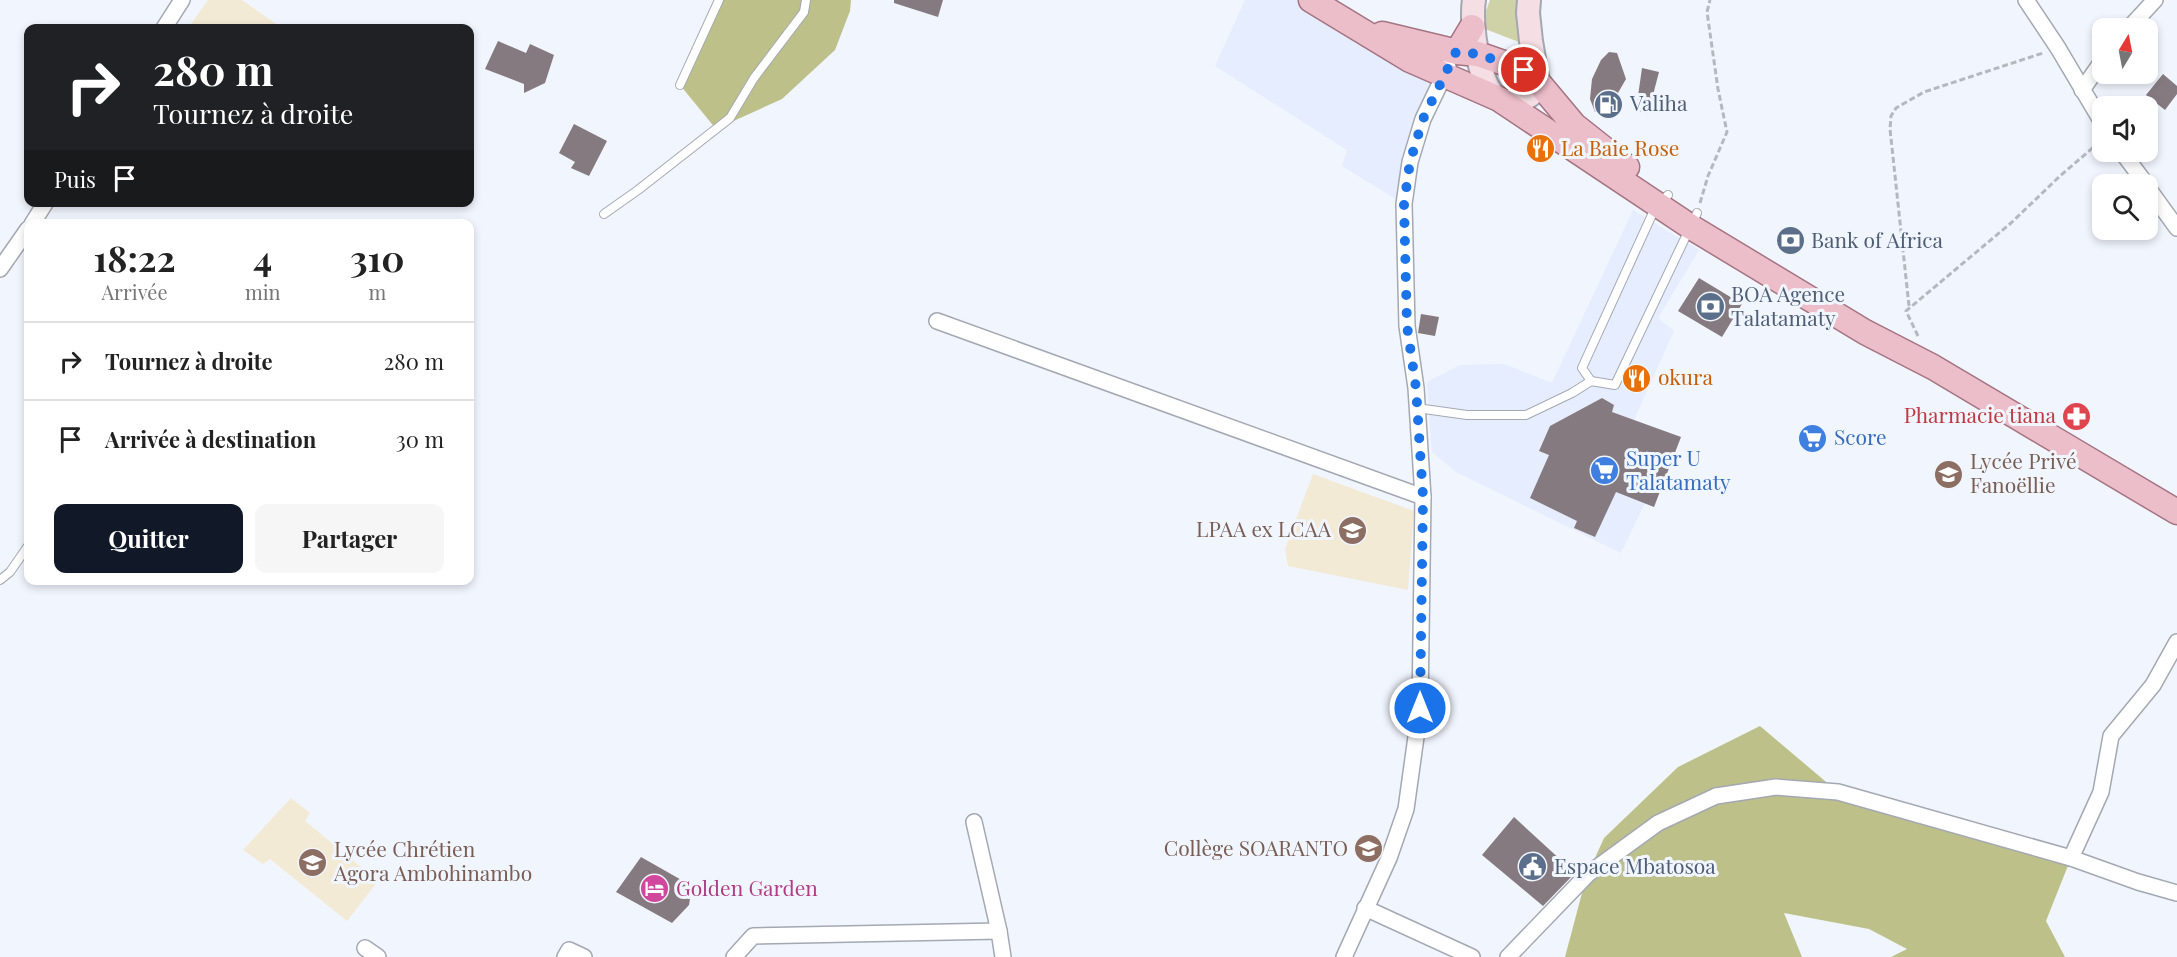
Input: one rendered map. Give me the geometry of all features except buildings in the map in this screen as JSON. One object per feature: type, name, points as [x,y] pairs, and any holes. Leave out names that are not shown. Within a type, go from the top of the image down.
[{"type":"main road","points":[[1311,0],[1410,60],[1443,76],[1509,101],[1526,98],[1533,94],[1538,82],[1530,32],[1529,0]]},
{"type":"main road","points":[[1474,0],[1467,53],[1493,94],[1499,99],[1694,220],[1876,322],[1933,367],[2177,512]]},
{"type":"main road","points":[[1354,27],[1467,53],[1524,70],[1538,82],[1574,125],[1662,200]]},
{"type":"street","points":[[167,24],[182,0]]},
{"type":"street","points":[[2026,0],[2058,48],[2092,106]]},
{"type":"street","points":[[2138,18],[2155,0]]},
{"type":"street","points":[[1344,957],[1389,858],[1406,809],[1420,708],[1423,497],[1417,408],[1407,326],[1404,204],[1410,162],[1423,119],[1443,76],[1467,53]]},
{"type":"street","points":[[2082,90],[2092,76]]},
{"type":"street","points":[[2158,201],[2177,228]]},
{"type":"street","points":[[0,270],[24,235]]},
{"type":"street","points":[[938,321],[1423,497]]},
{"type":"street","points":[[2071,858],[2101,792],[2111,736],[2153,685],[2177,642]]},
{"type":"street","points":[[1508,957],[1588,874],[1658,823],[1716,796],[1776,787],[1838,792],[2071,858],[2177,893]]},
{"type":"street","points":[[974,822],[1003,957]]},
{"type":"street","points":[[1365,908],[1472,957]]},
{"type":"street","points":[[734,957],[753,936],[999,931]]},
{"type":"street","points":[[365,948],[378,957]]},
{"type":"street","points":[[565,957],[569,950],[584,957]]},
{"type":"lane","points":[[680,85],[719,0]]},
{"type":"lane","points":[[604,214],[730,118],[754,78],[804,12],[806,0]]},
{"type":"lane","points":[[1591,381],[1582,368],[1662,200]]},
{"type":"lane","points":[[1417,408],[1467,415],[1526,415],[1572,393],[1591,381],[1614,385],[1694,220]]},
{"type":"lane","points":[[0,579],[10,572],[24,552]]},
{"type":"path","points":[[1694,220],[1708,176],[1727,132],[1718,89],[1707,12],[1710,0]]},
{"type":"path","points":[[1910,306],[1890,129],[1891,116],[1896,108],[1924,92],[2058,48]]},
{"type":"path","points":[[1920,339],[1906,311],[1910,306],[1931,292],[2092,149]]},
{"type":"shaded area","points":[[208,0],[242,0],[276,24],[191,24]]},
{"type":"shaded area","points":[[1245,0],[1311,0],[1443,76],[1404,204],[1342,166],[1347,150],[1215,66]]},
{"type":"shaded area","points":[[1633,210],[1699,250],[1658,318],[1674,331],[1634,420],[1681,437],[1654,507],[1645,503],[1621,553],[1456,472],[1432,452],[1427,382],[1460,365],[1504,364],[1552,383]]},
{"type":"shaded area","name":"LPAA ex LCAA","points":[[1313,474],[1414,511],[1408,590],[1288,566],[1285,549]]},
{"type":"shaded area","name":"Lycée Chrétien Agora Ambohinambo","points":[[291,798],[310,813],[305,821],[378,881],[347,921],[270,859],[263,864],[243,850]]},
{"type":"green space","points":[[719,0],[851,0],[850,11],[835,50],[782,99],[716,129],[680,85]]},
{"type":"green space","points":[[1490,0],[1530,0],[1524,44],[1480,27]]},
{"type":"green space","points":[[1760,726],[1838,792],[2071,858],[2046,921],[2065,957],[1891,957],[1907,949],[1869,929],[1784,913],[1802,957],[1565,957],[1586,878],[1604,838],[1678,767]]},
{"type":"place","name":"Valiha","points":[[1609,104]]},
{"type":"place","name":"La Baie Rose","points":[[1540,149]]},
{"type":"place","name":"Bank of Africa","points":[[1790,241]]},
{"type":"place","name":"BOA Agence Talatamaty","points":[[1710,307]]},
{"type":"place","name":"okura","points":[[1637,378]]},
{"type":"place","name":"Pharmacie tiana","points":[[2077,416]]},
{"type":"place","name":"Score","points":[[1813,438]]},
{"type":"place","name":"Super U Talatamaty","points":[[1605,471]]},
{"type":"place","name":"Lycée Privé Fanoëllie","points":[[1949,474]]},
{"type":"place","name":"LPAA ex LCAA","points":[[1352,530]]},
{"type":"place","name":"Collège SOARANTO","points":[[1369,849]]},
{"type":"place","name":"Lycée Chrétien Agora Ambohinambo","points":[[313,862]]},
{"type":"place","name":"Espace Mbatosoa","points":[[1533,867]]},
{"type":"place","name":"Golden Garden","points":[[655,889]]},
{"type":"route","points":[[1420,708],[1423,497],[1416,388],[1407,326],[1404,204],[1410,162],[1423,119],[1456,52],[1478,54],[1524,70]]}]
